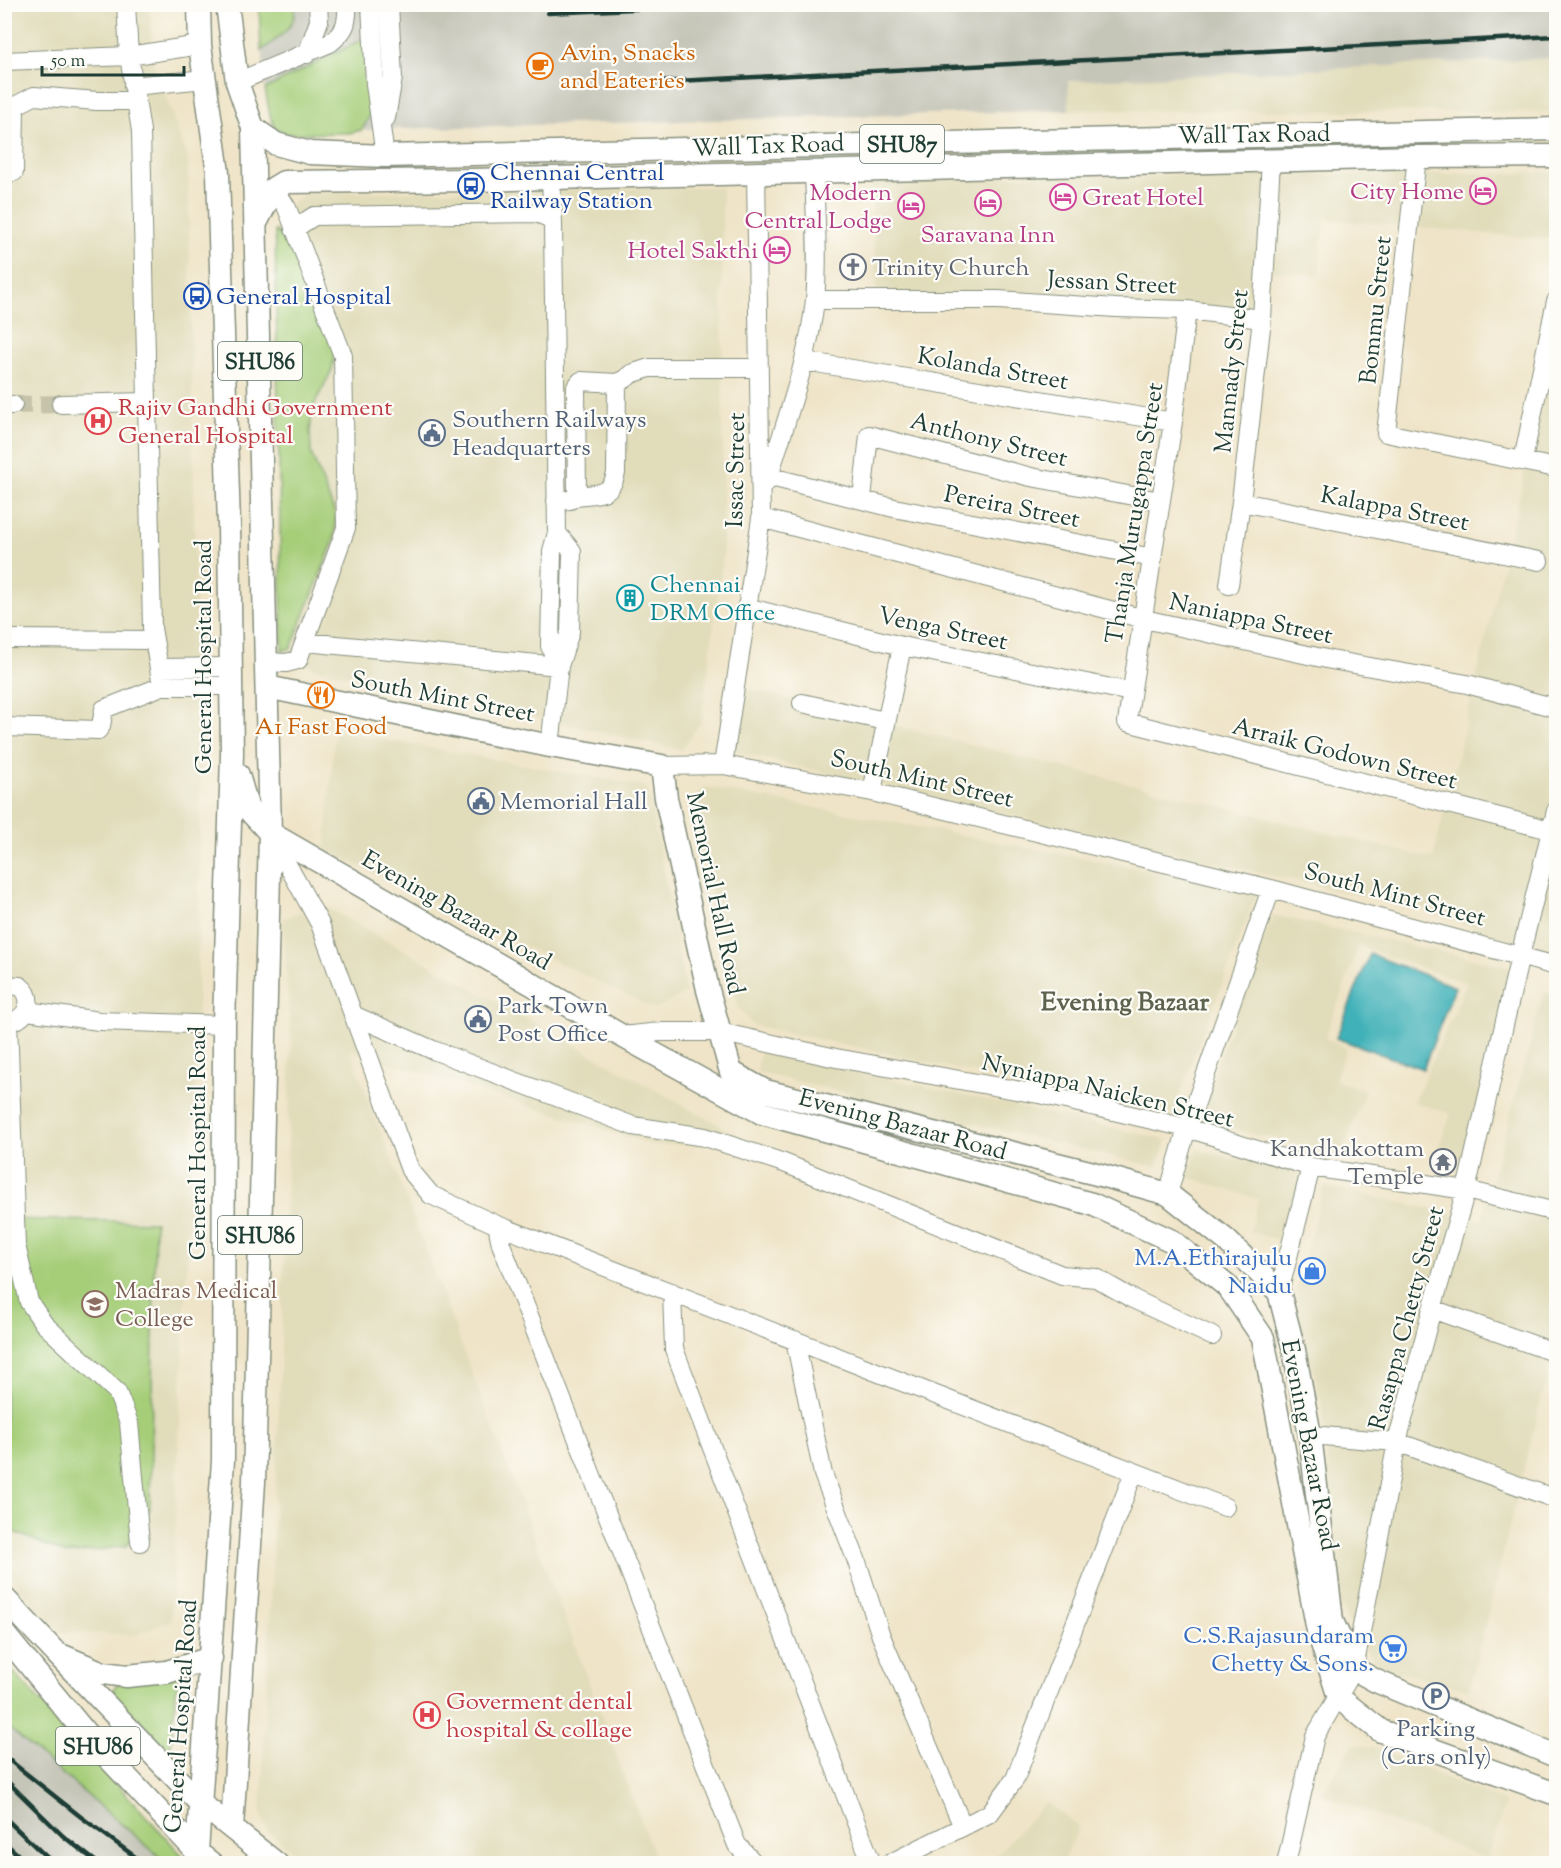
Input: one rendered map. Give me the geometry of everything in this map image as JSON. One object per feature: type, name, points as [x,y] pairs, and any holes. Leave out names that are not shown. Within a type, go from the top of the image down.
[{"type":"main road","name":"General Hospital Road","points":[[199,4],[200,45],[218,173],[229,526],[232,754],[224,1025],[223,1460],[200,1803],[205,1858]]},
{"type":"main road","name":"SHU86","points":[[227,4],[237,82],[253,128],[270,833],[254,1482],[232,1828]]},
{"type":"main road","name":"Wall Tax Road","points":[[253,128],[276,144],[310,153],[384,145],[1557,129]]},
{"type":"main road","name":"Wall Tax Road","points":[[274,188],[284,182],[320,180],[1557,156]]},
{"type":"main road","points":[[256,222],[274,188]]},
{"type":"main road","name":"South Mint Street","points":[[267,687],[550,746],[662,766]]},
{"type":"main road","name":"Evening Bazaar Road","points":[[232,754],[248,809],[270,833],[622,1036],[762,1113],[1092,1204],[1172,1241],[1229,1288],[1263,1338],[1318,1631],[1339,1698]]},
{"type":"main road","name":"Memorial Hall Road","points":[[662,766],[669,810],[719,1032],[731,1072]]},
{"type":"main road","name":"Evening Bazaar Road","points":[[731,1072],[765,1092],[1093,1173],[1168,1194],[1226,1240],[1279,1292],[1294,1350],[1310,1435],[1332,1621],[1354,1669]]},
{"type":"main road","points":[[993,1176],[1000,1150]]},
{"type":"main road","name":"SHU86","points":[[4,1598],[200,1803],[232,1828]]},
{"type":"main road","name":"SHU86","points":[[4,1634],[87,1735],[205,1858]]},
{"type":"main road","name":"SHU86","points":[[56,1653],[103,1673],[127,1676],[167,1672],[211,1658]]},
{"type":"main road","points":[[1354,1669],[1376,1681],[1557,1756]]},
{"type":"main road","points":[[1339,1698],[1381,1731],[1557,1794]]},
{"type":"main road","name":"General Hospital Road","points":[[205,1858],[232,1828]]},
{"type":"main road","points":[[232,1828],[277,1863]]},
{"type":"street","points":[[126,4],[129,56],[141,131],[152,628],[161,677]]},
{"type":"street","points":[[307,54],[319,21],[318,4]]},
{"type":"street","points":[[237,82],[330,43],[340,35],[348,20],[347,4]]},
{"type":"street","points":[[371,4],[375,84],[384,145]]},
{"type":"street","points":[[384,145],[393,78],[389,4]]},
{"type":"street","points":[[4,61],[129,56],[200,45]]},
{"type":"street","points":[[4,172],[14,172],[15,106],[34,96],[97,101],[205,79]]},
{"type":"street","name":"Bommu Street","points":[[1417,157],[1386,433],[1523,460]]},
{"type":"street","name":"Mannady Street","points":[[1229,585],[1262,319],[1271,160]]},
{"type":"street","points":[[766,484],[804,361],[815,300],[814,170]]},
{"type":"street","name":"Issac Street","points":[[723,765],[766,484],[759,368],[756,172]]},
{"type":"street","points":[[550,177],[553,224],[557,533],[572,551],[570,632],[558,666],[550,746]]},
{"type":"street","points":[[267,662],[286,663],[298,660],[346,528],[343,356],[286,208],[274,188]]},
{"type":"street","points":[[294,229],[314,216],[536,213],[547,217],[553,224]]},
{"type":"street","name":"Jessan Street","points":[[815,300],[998,300],[1187,310],[1262,319]]},
{"type":"street","points":[[1557,301],[1523,460],[1557,468]]},
{"type":"street","name":"Thanja Murugappa Street","points":[[1127,722],[1173,422],[1187,310]]},
{"type":"street","name":"Kolanda Street","points":[[804,361],[1173,422]]},
{"type":"street","points":[[577,496],[576,387],[580,381],[617,382],[631,374],[650,368],[759,368]]},
{"type":"street","points":[[556,501],[606,492],[614,486],[617,382]]},
{"type":"street","points":[[61,404],[147,402]]},
{"type":"street","name":"Anthony Street","points":[[862,498],[869,435],[1031,477],[1160,501]]},
{"type":"street","name":"Pereira Street","points":[[766,484],[862,498],[894,508],[1153,558]]},
{"type":"street","name":"Kalappa Street","points":[[1241,502],[1539,561]]},
{"type":"street","name":"Naniappa Street","points":[[761,518],[1144,619],[1330,660],[1467,684],[1557,708]]},
{"type":"street","name":"Venga Street","points":[[746,607],[902,645],[1131,692]]},
{"type":"street","points":[[4,639],[154,640]]},
{"type":"street","points":[[305,642],[558,666]]},
{"type":"street","points":[[872,792],[902,645]]},
{"type":"street","points":[[4,727],[98,730],[102,724],[104,709],[161,677],[231,677]]},
{"type":"street","points":[[802,703],[885,721]]},
{"type":"street","name":"Arraik Godown Street","points":[[1127,722],[1550,830]]},
{"type":"street","name":"South Mint Street","points":[[662,766],[723,765],[872,792],[1271,889],[1557,966]]},
{"type":"street","name":"Rasappa Chetty Street","points":[[1286,1863],[1315,1736],[1354,1669],[1397,1442],[1466,1190],[1550,830],[1557,811]]},
{"type":"street","points":[[270,833],[320,924],[410,1170],[431,1195],[497,1225],[1225,1507]]},
{"type":"street","points":[[1168,1194],[1187,1128],[1271,889]]},
{"type":"street","points":[[4,985],[14,984],[24,990],[29,1000],[27,1011],[19,1019],[6,1020],[16,1245],[21,1274],[28,1302],[44,1324],[117,1392],[129,1423],[140,1542]]},
{"type":"street","points":[[27,1011],[99,1021],[224,1025]]},
{"type":"street","points":[[353,1015],[433,1050],[633,1126],[705,1137],[784,1163],[1062,1275],[1095,1278],[1131,1298],[1212,1336]]},
{"type":"street","name":"Memorial Hall Road","points":[[622,1036],[660,1032],[719,1032]]},
{"type":"street","name":"Nyniappa Naicken Street","points":[[719,1032],[836,1058],[1044,1095],[1187,1128],[1311,1167],[1466,1190],[1557,1212]]},
{"type":"street","points":[[1279,1292],[1311,1167]]},
{"type":"street","points":[[497,1225],[501,1244],[737,1845],[756,1863]]},
{"type":"street","points":[[672,1292],[674,1349],[872,1863]]},
{"type":"street","points":[[1432,1309],[1557,1353]]},
{"type":"street","points":[[795,1340],[823,1474],[856,1559],[881,1636],[963,1827]]},
{"type":"street","points":[[1310,1435],[1397,1442],[1557,1499]]},
{"type":"street","points":[[889,1863],[990,1813],[1015,1779],[1134,1472]]},
{"type":"shaded area","points":[[1556,4],[1556,58],[1068,81],[1069,110],[286,134],[275,128],[270,115],[265,89],[259,5]]},
{"type":"shaded area","name":"Rajiv Gandhi Government General Hospital","points":[[4,5],[150,5],[152,58],[188,159],[197,683],[201,723],[197,1035],[171,1621],[135,1635],[62,1632],[5,1574]]},
{"type":"shaded area","points":[[1556,58],[1556,112],[1069,110],[1067,81]]},
{"type":"shaded area","points":[[1556,173],[1556,240],[1325,219],[1318,276],[1255,269],[1252,318],[877,300],[871,177]]},
{"type":"shaded area","points":[[722,187],[723,556],[701,722],[681,750],[314,668],[282,651],[275,231],[287,208],[306,193]]},
{"type":"shaded area","points":[[1556,343],[1556,957],[1423,910],[718,748],[727,684],[1433,859]]},
{"type":"shaded area","points":[[335,731],[648,787],[686,993],[655,1009],[325,850]]},
{"type":"shaded area","points":[[705,787],[1257,893],[1172,1115],[753,1025],[738,1007],[691,806]]},
{"type":"shaded area","points":[[319,903],[751,1143],[654,1145],[350,1050],[657,1863],[308,1863],[268,1832],[261,1813],[279,1406],[291,1041],[283,919]]},
{"type":"shaded area","points":[[1273,915],[1519,969],[1462,1159],[1437,1151],[1451,1114],[1414,1102],[1467,983],[1359,946],[1325,1038],[1346,1048],[1335,1080],[1365,1091],[1341,1156],[1196,1120]]},
{"type":"shaded area","points":[[1544,993],[1556,996],[1556,1340],[1469,1690],[1379,1667],[1358,1638],[1339,1604],[1322,1404],[1294,1300],[1324,1186],[1481,1220]]},
{"type":"shaded area","points":[[760,1050],[1167,1140],[1157,1167],[757,1072]]},
{"type":"shaded area","points":[[1197,1150],[1302,1173],[1284,1242],[1250,1232],[1258,1199],[1187,1177]]},
{"type":"shaded area","points":[[4,1725],[45,1758],[167,1863],[5,1863]]},
{"type":"shaded area","points":[[1353,1744],[1374,1747],[1506,1803],[1487,1859],[1322,1794]]},
{"type":"shaded area","points":[[1046,1802],[1079,1827],[1062,1863],[989,1863]]},
{"type":"green space","points":[[259,5],[295,5],[295,13],[290,26],[280,37],[261,51]]},
{"type":"green space","points":[[365,38],[370,115],[362,130],[349,133],[286,134],[275,128],[265,89]]},
{"type":"green space","points":[[275,231],[292,242],[335,350],[332,370],[313,407],[310,431],[311,453],[336,516],[334,540],[291,648],[282,651]]},
{"type":"green space","points":[[5,1219],[155,1222],[150,1509],[126,1546],[67,1554],[5,1528]]},
{"type":"green space","points":[[4,1662],[182,1855],[172,1863],[167,1863],[5,1725]]},
{"type":"green space","points":[[178,1674],[170,1754],[111,1696],[116,1684]]},
{"type":"water","points":[[1370,954],[1455,987],[1423,1069],[1336,1038]]},
{"type":"tunnel","points":[[13,405],[61,404]]},
{"type":"railway","points":[[548,13],[740,4]]},
{"type":"railway","points":[[637,83],[1556,36]]},
{"type":"railway","points":[[4,1756],[145,1864]]},
{"type":"railway","points":[[4,1778],[63,1836],[99,1864]]},
{"type":"railway","points":[[4,1817],[54,1864]]},
{"type":"railway","points":[[4,1842],[28,1864]]},
{"type":"place","name":"Avin, Snacks and Eateries","points":[[540,66]]},
{"type":"place","name":"Chennai Central Railway Station","points":[[471,186]]},
{"type":"place","name":"City Home","points":[[1483,191]]},
{"type":"place","name":"Great Hotel","points":[[1063,197]]},
{"type":"place","name":"Saravana Inn","points":[[988,203]]},
{"type":"place","name":"Modern Central Lodge","points":[[911,206]]},
{"type":"place","name":"Hotel Sakthi","points":[[777,250]]},
{"type":"place","name":"Trinity Church","points":[[853,267]]},
{"type":"place","name":"General Hospital","points":[[197,296]]},
{"type":"place","name":"Rajiv Gandhi Government General Hospital","points":[[98,421]]},
{"type":"place","name":"Southern Railways Headquarters","points":[[432,433]]},
{"type":"place","name":"Chennai DRM Office","points":[[630,598]]},
{"type":"place","name":"A1 Fast Food","points":[[321,695]]},
{"type":"place","name":"Memorial Hall","points":[[481,801]]},
{"type":"place","name":"Park Town Post Office","points":[[478,1019]]},
{"type":"place","name":"Kandhakottam Temple","points":[[1443,1162]]},
{"type":"place","name":"M.A.Ethirajulu Naidu","points":[[1312,1271]]},
{"type":"place","name":"Madras Medical College","points":[[95,1304]]},
{"type":"place","name":"C.S.Rajasundaram Chetty & Sons.","points":[[1393,1649]]},
{"type":"place","name":"Parking (Cars only)","points":[[1436,1696]]},
{"type":"place","name":"Goverment dental hospital & collage","points":[[427,1715]]},
{"type":"district","name":"Evening Bazaar","points":[[1125,1001]]}]
